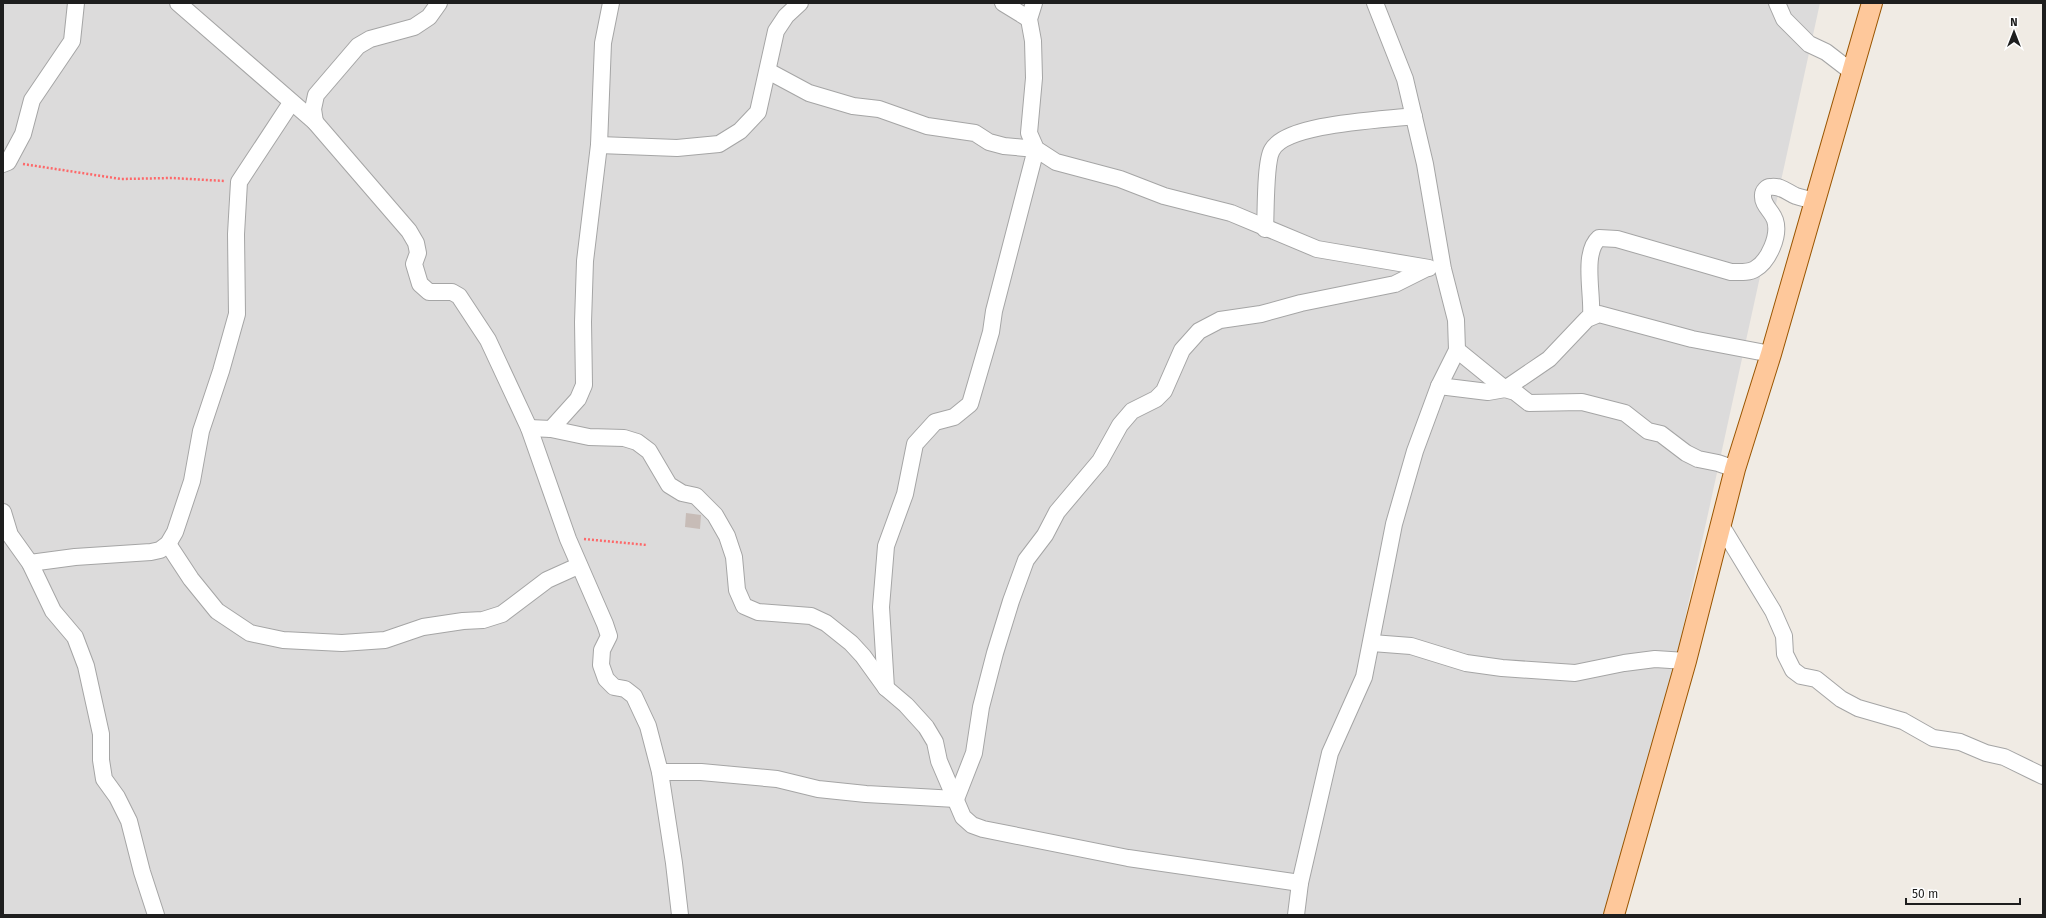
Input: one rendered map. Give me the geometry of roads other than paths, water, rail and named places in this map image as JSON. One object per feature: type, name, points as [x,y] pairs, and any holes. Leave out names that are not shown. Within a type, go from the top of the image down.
[{"type":"main road","points":[[1614,915],[1686,661],[1722,527],[1735,469],[1771,354],[1872,3]]},
{"type":"street","points":[[6,163],[23,134],[32,100],[72,41],[76,3]]},
{"type":"street","points":[[178,3],[315,122],[409,231],[416,243],[418,253],[414,264],[420,284],[429,292],[452,292],[459,296],[488,340],[529,428],[578,566],[606,624],[609,636],[602,650],[601,665],[606,679],[614,687],[625,689],[634,696],[648,726],[660,772],[674,862],[680,915]]},
{"type":"street","points":[[315,122],[313,109],[316,95],[358,46],[370,39],[414,27],[429,17],[439,3]]},
{"type":"street","points":[[551,429],[578,399],[584,385],[583,322],[585,261],[598,145],[602,43],[611,3]]},
{"type":"street","points":[[598,145],[677,148],[719,144],[740,132],[758,112],[776,31],[786,16],[800,3]]},
{"type":"street","points":[[1003,3],[1029,19]]},
{"type":"street","points":[[886,688],[881,607],[886,546],[904,494],[915,444],[935,422],[954,417],[970,404],[991,332],[994,311],[1036,150],[1029,133],[1034,78],[1033,41],[1029,19],[1034,3]]},
{"type":"street","points":[[1296,915],[1300,883],[1330,753],[1364,677],[1372,643],[1394,524],[1415,451],[1439,386],[1457,350],[1456,320],[1443,269],[1425,164],[1414,116],[1405,79],[1375,3]]},
{"type":"street","points":[[1777,3],[1784,19],[1809,44],[1826,52],[1852,72]]},
{"type":"street","points":[[768,72],[808,93],[853,106],[879,110],[928,126],[975,133],[989,142],[1004,146],[1036,150],[1056,162],[1120,179],[1164,196],[1231,213],[1265,229],[1317,249],[1427,268],[1443,269]]},
{"type":"street","points":[[30,563],[75,557],[151,552],[160,550],[168,544],[174,532],[192,481],[201,431],[223,364],[237,314],[236,234],[239,182],[292,103]]},
{"type":"street","points":[[1265,229],[1269,159],[1276,144],[1306,129],[1414,116]]},
{"type":"street","points":[[1591,316],[1593,302],[1590,254],[1593,243],[1599,238],[1623,240],[1731,272],[1743,272],[1755,269],[1765,260],[1772,247],[1776,230],[1774,217],[1764,203],[1762,195],[1764,190],[1770,187],[1782,188],[1795,196],[1814,201]]},
{"type":"street","points":[[956,799],[974,753],[981,707],[995,653],[1010,601],[1026,560],[1046,535],[1057,512],[1100,461],[1120,425],[1132,412],[1156,399],[1164,392],[1182,350],[1199,331],[1220,320],[1262,314],[1301,303],[1395,284],[1427,268]]},
{"type":"street","points":[[1439,386],[1488,392],[1505,389],[1549,359],[1591,316],[1599,314],[1692,339],[1771,354]]},
{"type":"street","points":[[1457,350],[1505,389],[1515,392],[1529,403],[1582,402],[1625,413],[1648,431],[1661,434],[1686,453],[1698,459],[1718,463],[1735,469]]},
{"type":"street","points":[[529,428],[551,429],[589,437],[624,438],[637,442],[649,451],[669,485],[682,493],[696,496],[716,515],[727,536],[734,557],[737,590],[744,606],[758,612],[810,616],[826,623],[839,632],[863,656],[886,688],[906,705],[926,727],[935,742],[939,761],[963,817],[972,825],[983,829],[1128,858],[1300,883]]},
{"type":"street","points":[[3,512],[10,535],[30,563],[53,611],[75,638],[86,666],[101,734],[101,760],[104,779],[117,797],[129,821],[142,872],[156,915]]},
{"type":"street","points":[[1722,527],[1773,611],[1784,636],[1785,654],[1793,670],[1801,676],[1816,678],[1841,698],[1858,708],[1903,721],[1933,738],[1960,742],[1986,753],[2004,757],[2043,776]]},
{"type":"street","points":[[168,544],[192,579],[217,611],[250,633],[283,640],[342,643],[385,640],[423,627],[463,620],[483,620],[502,614],[547,580],[578,566]]},
{"type":"street","points":[[1372,643],[1411,646],[1466,663],[1502,668],[1575,673],[1624,663],[1655,659],[1686,661]]},
{"type":"street","points":[[660,772],[701,772],[777,779],[818,789],[913,798],[956,799]]}]
